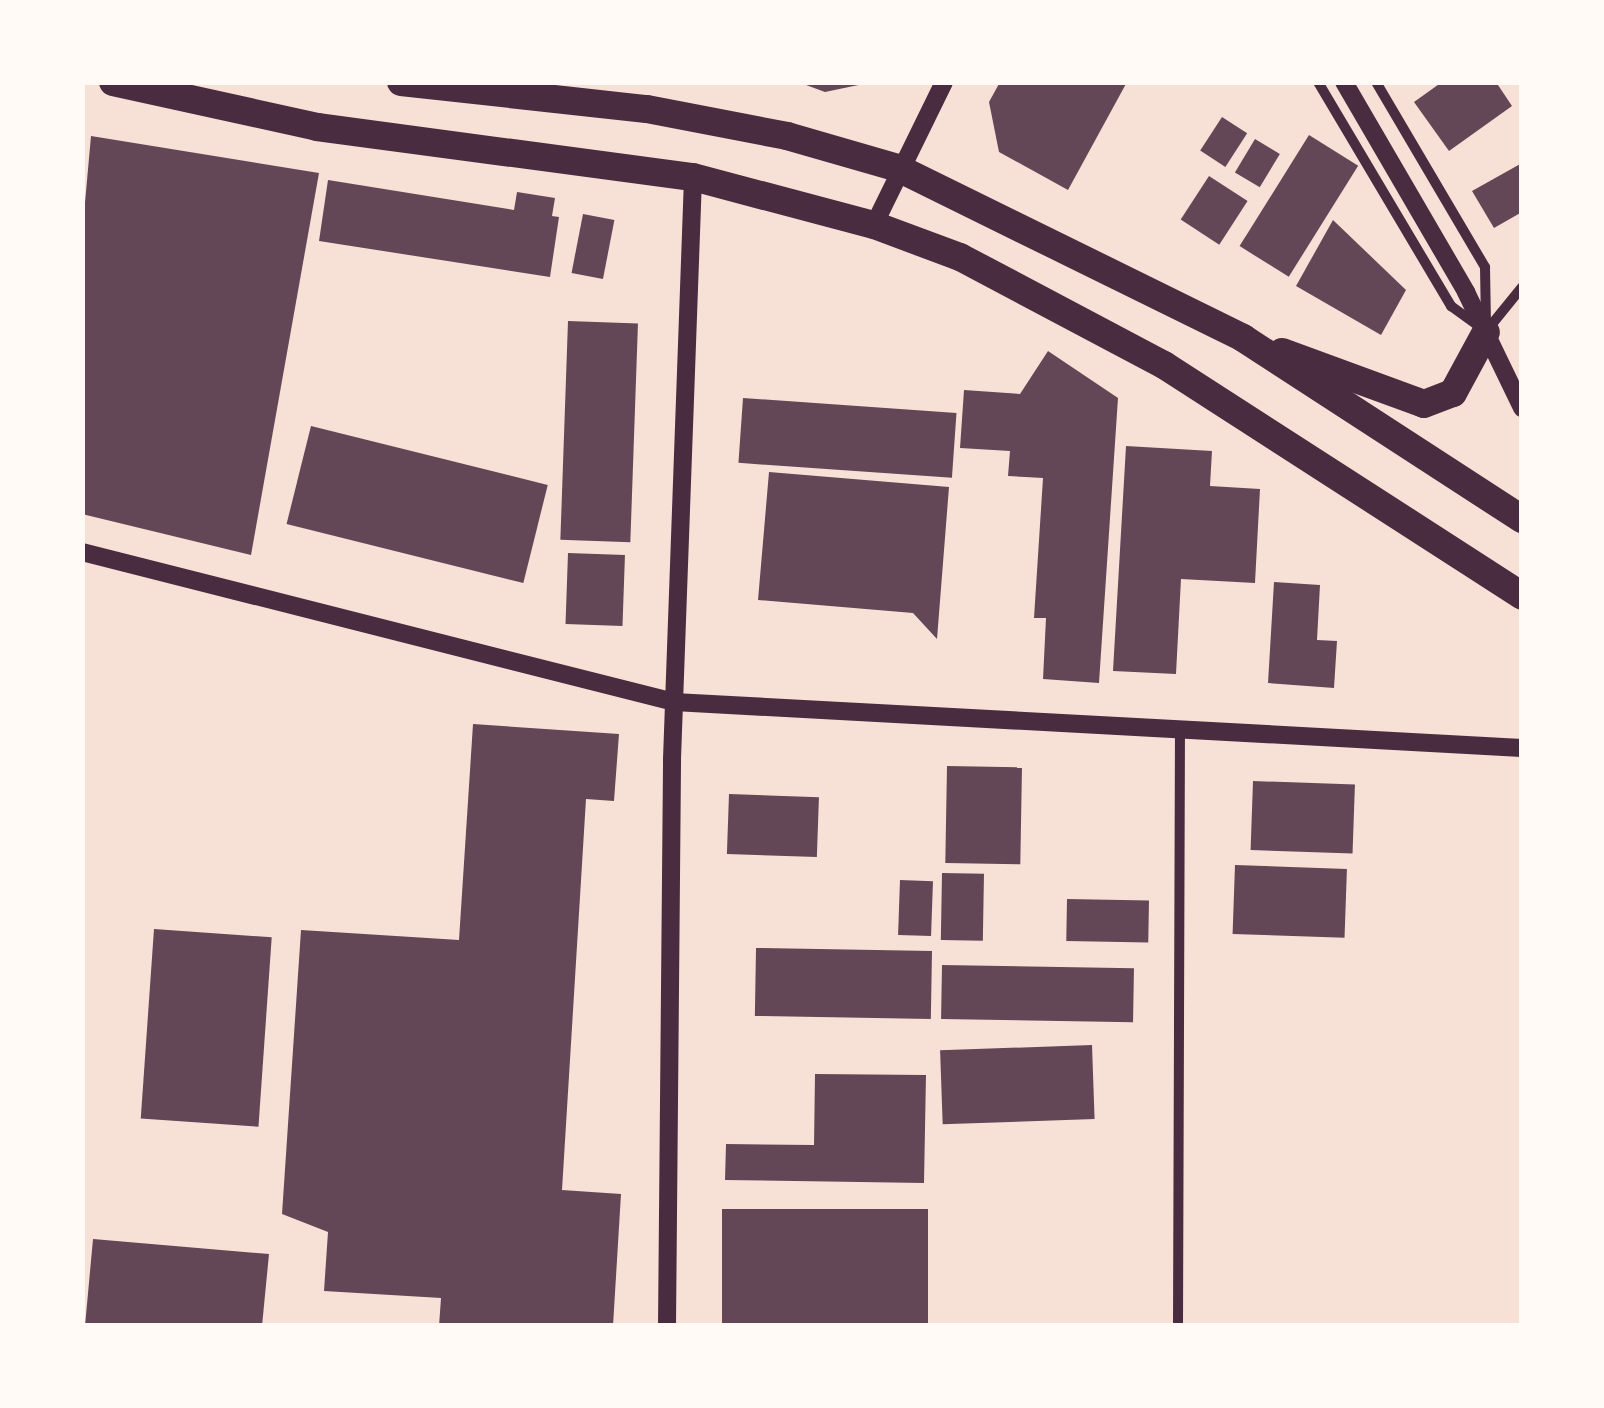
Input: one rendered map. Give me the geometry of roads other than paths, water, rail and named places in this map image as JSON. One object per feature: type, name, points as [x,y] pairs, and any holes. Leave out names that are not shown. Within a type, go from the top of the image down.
[{"type":"highway","points":[[113,82],[317,127],[693,177],[874,225],[960,257],[1164,365],[1522,596]]},
{"type":"highway","points":[[401,82],[647,110],[787,136],[898,168],[1242,338],[1424,404],[1454,393],[1486,332]]},
{"type":"highway","points":[[1242,338],[1522,520]]},
{"type":"street","points":[[874,225],[898,168],[944,82]]},
{"type":"street","points":[[1344,82],[1466,292],[1522,408]]},
{"type":"street","points":[[1376,82],[1485,267],[1486,332]]},
{"type":"street","points":[[1320,83],[1451,306],[1486,332]]},
{"type":"street","points":[[667,1326],[674,702],[693,177]]},
{"type":"street","points":[[1486,332],[1522,287]]},
{"type":"street","points":[[82,552],[674,702],[1522,748]]},
{"type":"street","points":[[1178,1326],[1180,731]]}]
